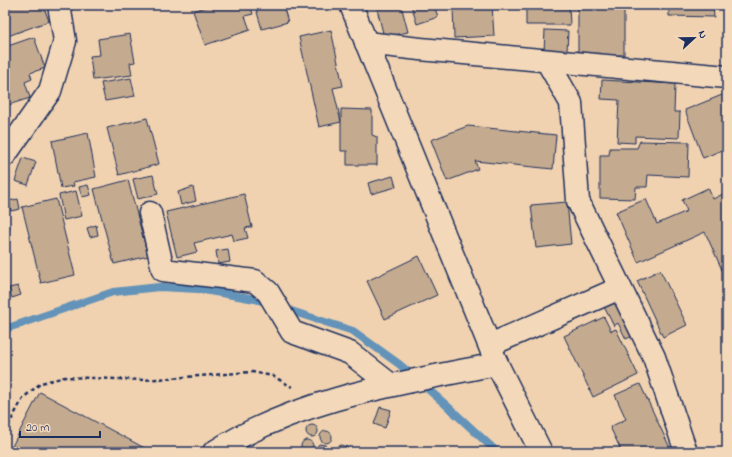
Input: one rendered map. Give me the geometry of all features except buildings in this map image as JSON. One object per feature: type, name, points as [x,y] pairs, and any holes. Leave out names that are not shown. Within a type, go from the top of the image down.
[{"type":"street","points":[[5,155],[50,91],[65,41],[59,5]]},
{"type":"street","points":[[351,5],[494,354],[541,452]]},
{"type":"street","points":[[366,42],[420,49],[727,77]]},
{"type":"street","points":[[546,61],[571,102],[578,202],[654,356],[686,452]]},
{"type":"street","points":[[150,213],[163,270],[255,281],[268,292],[292,332],[350,353],[391,385]]},
{"type":"street","points":[[214,452],[232,441],[285,416],[320,404],[391,385],[441,375],[494,354],[620,288]]},
{"type":"path","points":[[5,432],[23,398],[40,383],[65,377],[144,380],[252,372],[273,376],[320,404]]},
{"type":"waterway","points":[[5,329],[113,292],[159,287],[198,289],[255,299],[271,304]]},
{"type":"waterway","points":[[282,308],[353,331],[399,364],[497,452]]}]
